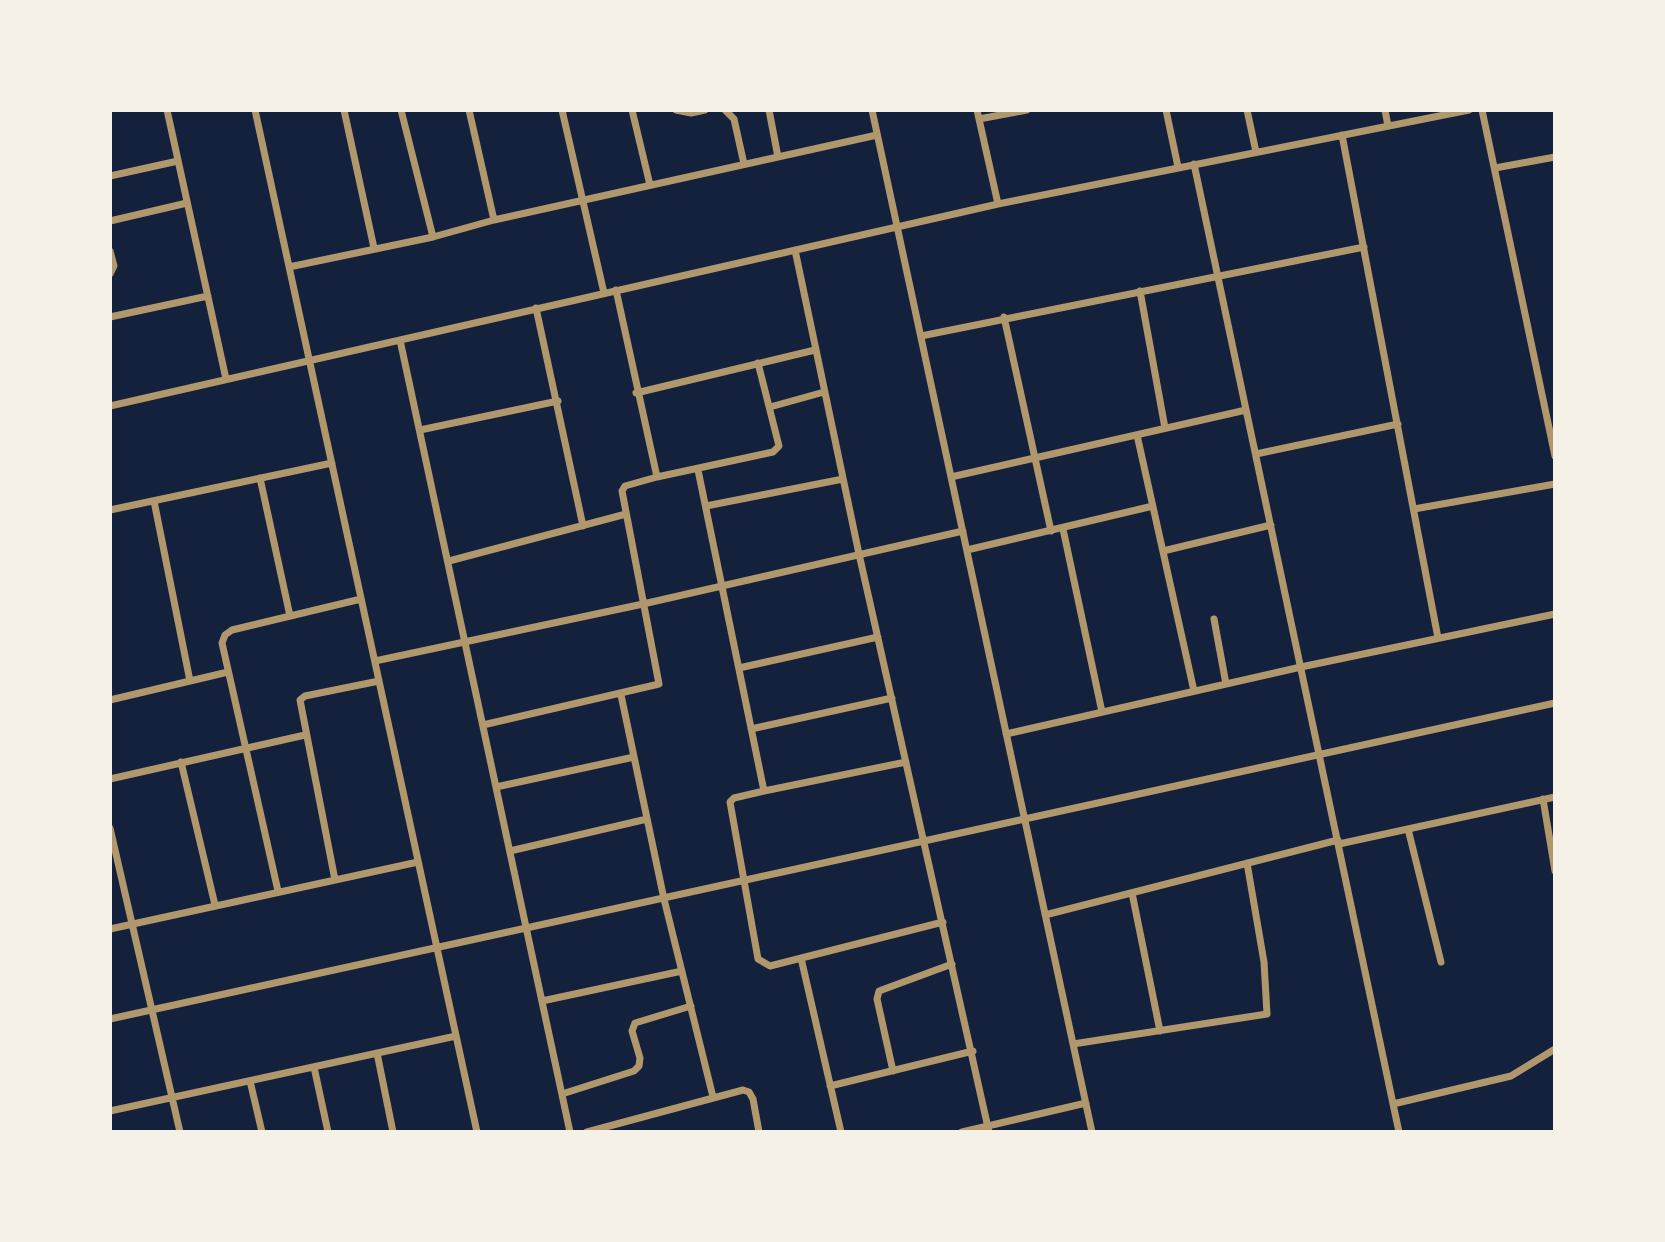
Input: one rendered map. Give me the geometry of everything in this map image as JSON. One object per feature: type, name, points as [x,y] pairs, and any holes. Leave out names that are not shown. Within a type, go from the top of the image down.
[{"type":"street","points":[[167,110],[226,379]]},
{"type":"street","points":[[255,110],[477,1132]]},
{"type":"street","points":[[344,110],[374,248]]},
{"type":"street","points":[[401,110],[433,237]]},
{"type":"street","points":[[469,110],[494,220]]},
{"type":"street","points":[[562,110],[604,293]]},
{"type":"street","points":[[632,110],[650,185]]},
{"type":"street","points":[[676,110],[691,113],[705,110]]},
{"type":"street","points":[[725,110],[734,119],[744,164]]},
{"type":"street","points":[[769,110],[778,157]]},
{"type":"street","points":[[872,110],[1092,1132]]},
{"type":"street","points":[[977,110],[998,204]]},
{"type":"street","points":[[979,119],[1027,110]]},
{"type":"street","points":[[1166,110],[1178,167]]},
{"type":"street","points":[[1247,110],[1256,152]]},
{"type":"street","points":[[1385,110],[1388,126]]},
{"type":"street","points":[[110,406],[998,204],[1469,110]]},
{"type":"street","points":[[1482,110],[1555,456]]},
{"type":"street","points":[[289,267],[433,237],[494,220],[877,135]]},
{"type":"street","points":[[1342,135],[1438,638]]},
{"type":"street","points":[[1494,168],[1555,157]]},
{"type":"street","points":[[110,176],[178,161]]},
{"type":"street","points":[[1194,164],[1399,1132]]},
{"type":"street","points":[[110,221],[187,202]]},
{"type":"street","points":[[921,336],[1004,317],[1364,247]]},
{"type":"street","points":[[795,250],[859,554],[989,1129]]},
{"type":"street","points":[[110,251],[114,266],[110,274]]},
{"type":"street","points":[[616,290],[636,393],[657,477]]},
{"type":"street","points":[[1140,291],[1165,428]]},
{"type":"street","points":[[110,317],[208,296]]},
{"type":"street","points":[[536,308],[583,526]]},
{"type":"street","points":[[1004,317],[1051,531]]},
{"type":"street","points":[[400,340],[570,1132]]},
{"type":"street","points":[[636,393],[815,350]]},
{"type":"street","points":[[484,725],[659,684],[622,491],[625,486],[657,477],[773,452],[779,446],[758,363]]},
{"type":"street","points":[[770,407],[824,392]]},
{"type":"street","points":[[420,430],[558,401]]},
{"type":"street","points":[[951,477],[1247,410]]},
{"type":"street","points":[[1546,413],[1555,411]]},
{"type":"street","points":[[1256,454],[1398,424]]},
{"type":"street","points":[[1137,435],[1194,691]]},
{"type":"street","points":[[110,510],[332,463]]},
{"type":"street","points":[[698,470],[764,790]]},
{"type":"street","points":[[260,478],[290,616]]},
{"type":"street","points":[[706,506],[843,479]]},
{"type":"street","points":[[1414,509],[1555,484]]},
{"type":"street","points":[[155,500],[190,681]]},
{"type":"street","points":[[967,551],[1153,506]]},
{"type":"street","points":[[449,561],[626,514]]},
{"type":"street","points":[[1163,551],[1271,525]]},
{"type":"street","points":[[1063,528],[1102,712]]},
{"type":"street","points":[[375,661],[643,604],[962,531]]},
{"type":"street","points":[[278,891],[222,643],[225,635],[232,630],[361,600]]},
{"type":"street","points":[[1006,734],[1301,667],[1555,614]]},
{"type":"street","points":[[1214,619],[1226,684]]},
{"type":"street","points":[[738,668],[878,637]]},
{"type":"street","points":[[110,700],[228,673]]},
{"type":"street","points":[[335,880],[299,706],[305,696],[379,681]]},
{"type":"street","points":[[621,695],[664,899],[713,1097]]},
{"type":"street","points":[[751,729],[892,698]]},
{"type":"street","points":[[110,1019],[924,844],[1555,703]]},
{"type":"street","points":[[110,779],[305,735]]},
{"type":"street","points":[[496,787],[634,757]]},
{"type":"street","points":[[181,762],[215,905]]},
{"type":"street","points":[[906,762],[764,790],[734,798],[730,802],[758,959],[770,967],[943,922]]},
{"type":"street","points":[[1045,915],[1247,863],[1555,797]]},
{"type":"street","points":[[1543,799],[1555,871]]},
{"type":"street","points":[[510,851],[647,818]]},
{"type":"street","points":[[110,828],[180,1132]]},
{"type":"street","points":[[1408,829],[1441,962]]},
{"type":"street","points":[[110,929],[418,862]]},
{"type":"street","points":[[1073,1044],[1267,1014],[1264,962],[1247,863]]},
{"type":"street","points":[[1132,893],[1160,1031]]},
{"type":"street","points":[[801,958],[841,1132]]},
{"type":"street","points":[[893,1071],[877,999],[879,991],[952,964]]},
{"type":"street","points":[[542,1001],[682,971]]},
{"type":"street","points":[[562,1094],[634,1071],[639,1066],[640,1058],[632,1031],[635,1023],[691,1006]]},
{"type":"street","points":[[110,1111],[456,1037]]},
{"type":"street","points":[[1393,1104],[1511,1076],[1555,1049]]},
{"type":"street","points":[[830,1086],[973,1051]]},
{"type":"street","points":[[377,1053],[393,1132]]},
{"type":"street","points":[[314,1067],[328,1132]]},
{"type":"street","points":[[250,1081],[262,1132]]},
{"type":"street","points":[[587,1132],[713,1097],[749,1092],[753,1099],[759,1132]]},
{"type":"street","points":[[962,1132],[989,1129],[1086,1103]]}]
